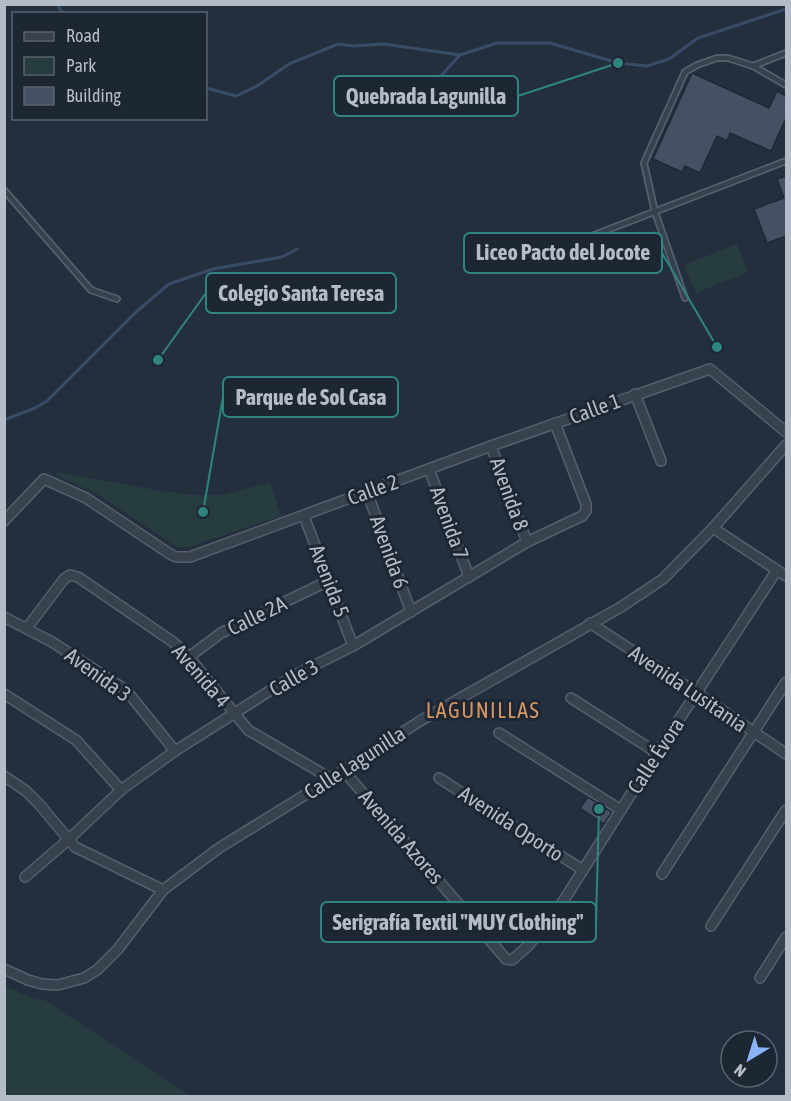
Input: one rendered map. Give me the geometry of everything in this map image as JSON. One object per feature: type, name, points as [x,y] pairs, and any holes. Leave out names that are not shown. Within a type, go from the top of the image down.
[{"type":"street","name":"Calle 1","points":[[555,423],[710,369],[786,432]]},
{"type":"street","points":[[635,394],[661,461]]},
{"type":"street","name":"Calle 2","points":[[4,522],[44,479],[86,498],[170,554],[176,557],[190,557],[555,423]]},
{"type":"street","name":"Calle 3","points":[[25,877],[69,840],[121,790],[175,751],[293,676],[353,646],[526,542],[582,516],[586,511],[586,504],[555,423]]},
{"type":"street","name":"Calle Lagunilla","points":[[4,969],[42,984],[58,984],[84,978],[118,950],[163,890],[219,848],[420,721],[621,607],[663,579],[713,528],[786,445]]},
{"type":"street","name":"Avenida 8","points":[[492,446],[526,542]]},
{"type":"street","name":"Avenida 7","points":[[429,469],[469,577]]},
{"type":"street","name":"Avenida 6","points":[[367,492],[411,612]]},
{"type":"street","name":"Avenida 5","points":[[304,516],[353,646]]},
{"type":"street","points":[[713,528],[786,576]]},
{"type":"street","name":"Calle Évora","points":[[506,959],[512,960],[544,929],[777,570]]},
{"type":"street","name":"Avenida 4","points":[[27,628],[64,579],[70,575],[78,577],[173,642],[189,657],[248,730],[330,778]]},
{"type":"street","name":"Calle 2A","points":[[189,657],[221,633],[328,581]]},
{"type":"street","name":"Avenida 3","points":[[4,617],[52,642],[126,690],[175,751]]},
{"type":"street","name":"Avenida Lusitania","points":[[590,624],[698,693],[786,754]]},
{"type":"street","points":[[662,874],[786,682]]},
{"type":"street","points":[[4,694],[76,740],[121,790]]},
{"type":"street","points":[[571,698],[657,753]]},
{"type":"street","points":[[499,733],[621,810]]},
{"type":"street","name":"Avenida Azores","points":[[344,770],[506,959]]},
{"type":"street","points":[[4,776],[26,791],[39,804],[75,848],[163,890]]},
{"type":"street","name":"Avenida Oporto","points":[[439,778],[583,870]]},
{"type":"street","points":[[711,926],[786,810]]},
{"type":"street","points":[[760,978],[786,937]]},
{"type":"lane","points":[[753,66],[786,53]]},
{"type":"lane","points":[[685,298],[655,212],[644,163],[686,72],[697,65],[717,58],[728,58],[753,66],[786,85]]},
{"type":"lane","points":[[519,264],[786,161]]},
{"type":"lane","points":[[4,190],[91,290],[117,299]]},
{"type":"green space","points":[[737,244],[748,272],[696,293],[684,265]]},
{"type":"green space","points":[[57,472],[196,495],[224,495],[270,482],[281,516],[189,547],[177,547],[96,493],[55,475]]},
{"type":"green space","points":[[5,986],[31,998],[46,1001],[190,1096],[5,1096]]},
{"type":"building","points":[[692,73],[769,108],[777,91],[786,96],[786,118],[771,151],[730,133],[727,141],[717,136],[700,173],[685,166],[682,172],[653,159]]},
{"type":"building","points":[[786,176],[786,236],[767,243],[754,209],[784,198],[777,179]]},
{"type":"building","points":[[588,797],[612,812],[604,824],[580,808]]},
{"type":"waterway","points":[[57,4],[62,12]]},
{"type":"waterway","points":[[417,102],[460,55],[497,43],[550,43],[618,63],[647,66],[669,59],[698,38],[786,9]]},
{"type":"waterway","points":[[207,88],[236,96],[257,86],[289,64],[338,44],[353,46],[384,44],[460,55]]},
{"type":"waterway","points":[[4,420],[47,401],[136,312],[169,284],[213,269],[282,257],[297,249]]},
{"type":"place","name":"Quebrada Lagunilla","points":[[618,63]]},
{"type":"place","name":"Liceo Pacto del Jocote","points":[[717,347]]},
{"type":"place","name":"Colegio Santa Teresa","points":[[158,360]]},
{"type":"place","name":"Parque de Sol Casa","points":[[203,512]]},
{"type":"place","name":"Serigrafía Textil \"MUY Clothing\"","points":[[599,809]]},
{"type":"district","name":"LAGUNILLAS","points":[[483,710]]}]
